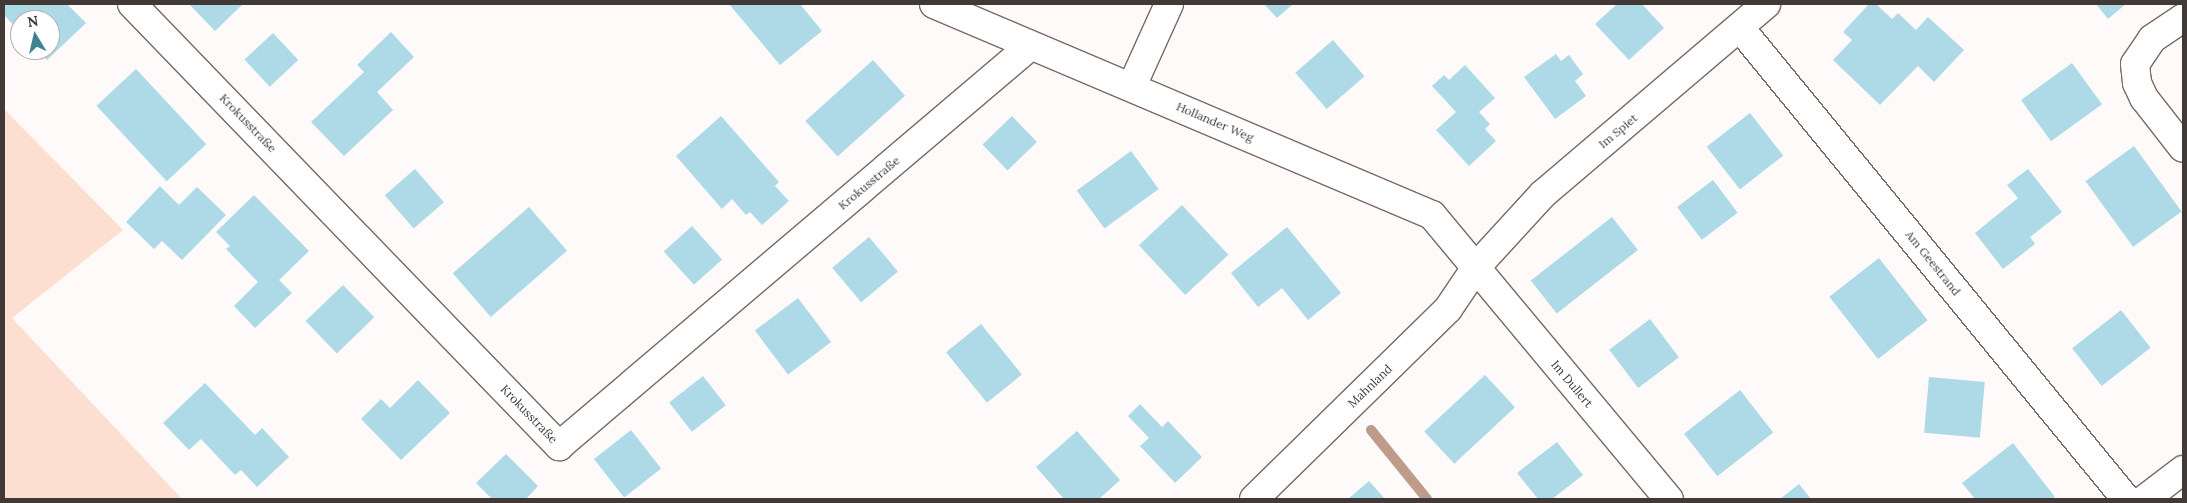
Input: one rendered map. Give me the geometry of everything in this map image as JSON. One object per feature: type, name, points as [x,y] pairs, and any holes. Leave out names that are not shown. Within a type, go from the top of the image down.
[{"type":"street","name":"Krokusstraße","points":[[132,4],[559,446],[1030,46]]},
{"type":"street","name":"Hollander Weg","points":[[934,4],[1030,46],[1132,86],[1432,215],[1477,266]]},
{"type":"street","points":[[1132,86],[1169,4]]},
{"type":"street","name":"Im Spiet","points":[[1477,266],[1543,194],[1766,4]]},
{"type":"street","points":[[2183,18],[2152,39],[2135,64],[2137,83],[2144,98],[2183,148]]},
{"type":"street","name":"Am Geestrand","points":[[1740,28],[2126,499]]},
{"type":"street","name":"Mahnland","points":[[1254,499],[1448,309],[1477,266]]},
{"type":"street","name":"Im Dullert","points":[[1477,266],[1669,499]]},
{"type":"street","points":[[2145,499],[2183,470]]},
{"type":"shaded area","points":[[4,109],[123,230],[12,318],[182,499],[4,499]]},
{"type":"building","points":[[4,4],[67,4],[86,23],[60,48],[60,10],[10,10],[10,21],[4,15]]},
{"type":"building","points":[[189,4],[243,4],[215,31]]},
{"type":"building","points":[[729,4],[800,4],[822,31],[780,65]]},
{"type":"building","points":[[1264,4],[1293,4],[1277,18]]},
{"type":"building","points":[[1617,4],[1642,4],[1664,28],[1629,60],[1595,24]]},
{"type":"building","points":[[1869,4],[1876,4],[1892,19],[1898,13],[1916,30],[1928,17],[1964,50],[1934,82],[1918,66],[1880,105],[1833,60],[1852,40],[1843,32]]},
{"type":"building","points":[[2096,4],[2126,4],[2108,19]]},
{"type":"building","points":[[391,32],[414,57],[377,92],[393,110],[344,156],[311,122],[364,72],[357,65]]},
{"type":"building","points":[[273,33],[298,60],[270,87],[244,60]]},
{"type":"building","points":[[1333,40],[1364,76],[1327,109],[1295,73]]},
{"type":"building","points":[[1556,54],[1561,61],[1569,55],[1583,74],[1575,81],[1586,96],[1555,119],[1524,77]]},
{"type":"building","points":[[873,60],[905,96],[837,157],[805,121]]},
{"type":"building","points":[[2072,63],[2102,104],[2051,141],[2021,100]]},
{"type":"building","points":[[1465,65],[1495,98],[1479,112],[1490,124],[1485,129],[1496,141],[1469,166],[1436,130],[1456,112],[1432,86],[1444,75],[1449,80]]},
{"type":"building","points":[[136,69],[206,144],[167,181],[97,106]]},
{"type":"building","points":[[1750,113],[1783,156],[1740,189],[1707,147]]},
{"type":"building","points":[[721,116],[779,182],[775,186],[789,201],[762,225],[750,212],[746,215],[732,199],[722,209],[676,156]]},
{"type":"building","points":[[1012,116],[1037,142],[1008,170],[983,144]]},
{"type":"building","points":[[2134,146],[2182,212],[2133,247],[2085,181]]},
{"type":"building","points":[[1131,151],[1159,189],[1104,228],[1077,190]]},
{"type":"building","points":[[415,169],[444,202],[414,228],[385,195]]},
{"type":"building","points":[[2028,169],[2062,212],[2030,237],[2035,244],[2003,269],[1975,233],[2018,198],[2007,185]]},
{"type":"building","points":[[1713,180],[1738,213],[1702,240],[1677,207]]},
{"type":"building","points":[[160,186],[179,205],[197,187],[226,215],[182,260],[162,241],[154,249],[126,222]]},
{"type":"building","points":[[254,195],[309,251],[279,280],[292,293],[255,328],[234,306],[258,282],[226,249],[230,246],[216,232]]},
{"type":"building","points":[[1182,205],[1228,255],[1185,295],[1139,245]]},
{"type":"building","points":[[529,207],[567,251],[491,317],[453,273]]},
{"type":"building","points":[[1612,217],[1638,250],[1557,314],[1531,280]]},
{"type":"building","points":[[692,226],[722,259],[694,285],[664,251]]},
{"type":"building","points":[[1287,227],[1341,293],[1308,320],[1282,288],[1258,307],[1231,273]]},
{"type":"building","points":[[869,237],[898,271],[861,302],[832,268]]},
{"type":"building","points":[[1879,258],[1928,320],[1878,359],[1829,297]]},
{"type":"building","points":[[343,285],[374,317],[337,353],[306,321]]},
{"type":"building","points":[[798,298],[831,342],[788,374],[755,330]]},
{"type":"building","points":[[2121,310],[2151,348],[2102,386],[2072,348]]},
{"type":"building","points":[[1650,319],[1679,357],[1638,388],[1609,350]]},
{"type":"building","points":[[981,324],[1022,375],[987,403],[946,352]]},
{"type":"building","points":[[1485,375],[1515,407],[1454,464],[1424,432]]},
{"type":"building","points":[[703,376],[726,405],[692,432],[669,402]]},
{"type":"building","points":[[1929,377],[1985,382],[1980,438],[1924,433]]},
{"type":"building","points":[[418,380],[450,413],[401,460],[361,419],[381,399],[390,408]]},
{"type":"building","points":[[205,383],[255,435],[262,428],[289,457],[257,487],[241,470],[235,475],[201,439],[189,450],[163,423]]},
{"type":"building","points":[[1740,390],[1773,433],[1717,476],[1684,434]]},
{"type":"building","points":[[1140,404],[1162,427],[1168,421],[1202,457],[1175,483],[1140,446],[1149,438],[1128,416]]},
{"type":"building","points":[[631,430],[661,469],[624,498],[594,459]]},
{"type":"building","points":[[1077,431],[1120,480],[1099,499],[1064,499],[1036,467]]},
{"type":"building","points":[[1557,442],[1583,475],[1552,499],[1538,499],[1517,473]]},
{"type":"building","points":[[2013,443],[2055,497],[2052,499],[1975,499],[1962,483]]},
{"type":"building","points":[[506,454],[538,486],[526,499],[492,499],[476,483]]},
{"type":"building","points":[[1369,481],[1385,499],[1348,499]]},
{"type":"building","points":[[1799,484],[1811,499],[1780,499]]},
{"type":"waterway","points":[[1371,430],[1427,499]]}]
